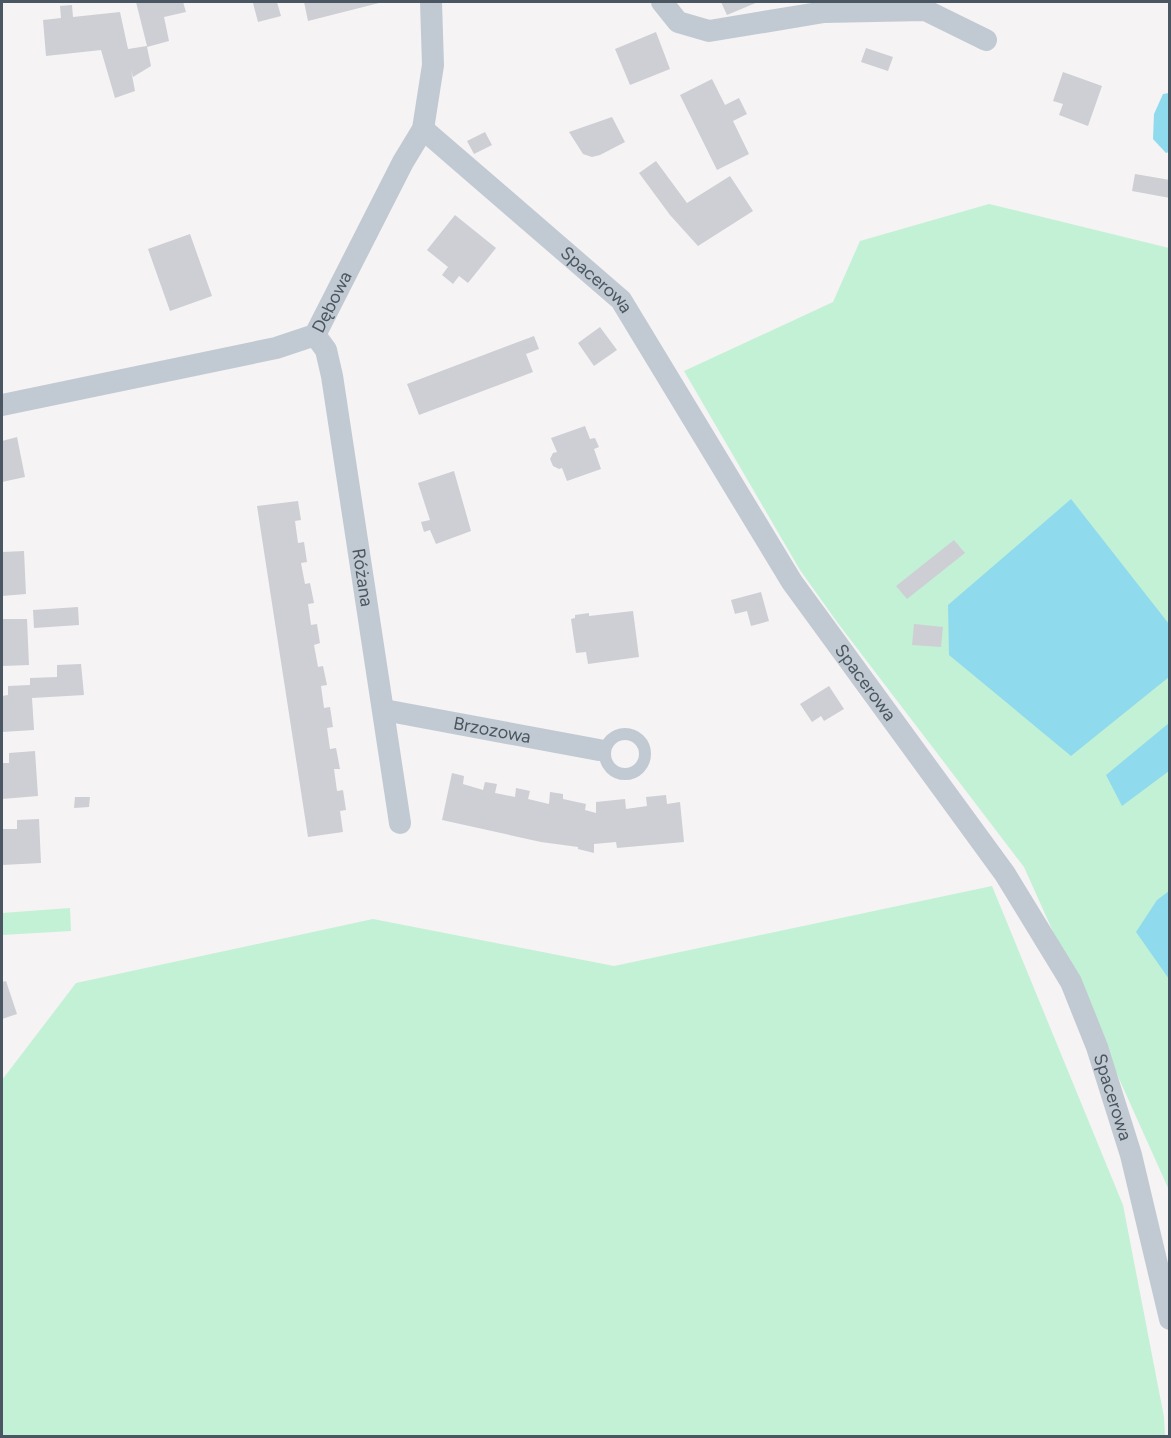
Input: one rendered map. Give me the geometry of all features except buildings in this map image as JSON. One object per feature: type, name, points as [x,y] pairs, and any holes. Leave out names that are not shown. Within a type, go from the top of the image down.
[{"type":"street","name":"Dębowa","points":[[2,405],[276,348],[315,335],[403,162],[423,129],[433,65],[431,2]]},
{"type":"street","points":[[662,2],[678,22],[709,31],[824,12],[925,10],[986,40]]},
{"type":"street","name":"Spacerowa","points":[[423,129],[621,300],[792,582],[1005,874],[1071,982],[1097,1047],[1131,1155],[1170,1319]]},
{"type":"street","name":"Różana","points":[[315,335],[326,350],[332,376],[400,823]]},
{"type":"street","name":"Brzozowa","points":[[384,710],[602,750]]},
{"type":"green space","points":[[989,204],[1169,248],[1169,1190],[1024,867],[800,570],[684,371],[833,302],[860,241]]},
{"type":"green space","points":[[992,886],[1123,1205],[1164,1417],[1165,1436],[2,1436],[2,1080],[76,983],[373,919],[614,966]]},
{"type":"green space","points":[[70,908],[71,931],[2,935],[2,913]]},
{"type":"water","points":[[1169,93],[1169,152],[1166,153],[1153,139],[1154,114],[1163,94]]},
{"type":"water","points":[[1071,499],[1169,624],[1169,677],[1071,756],[949,655],[948,605]]},
{"type":"water","points":[[1169,723],[1169,771],[1122,806],[1106,775]]},
{"type":"water","points":[[1169,891],[1169,979],[1136,932],[1157,900]]}]
